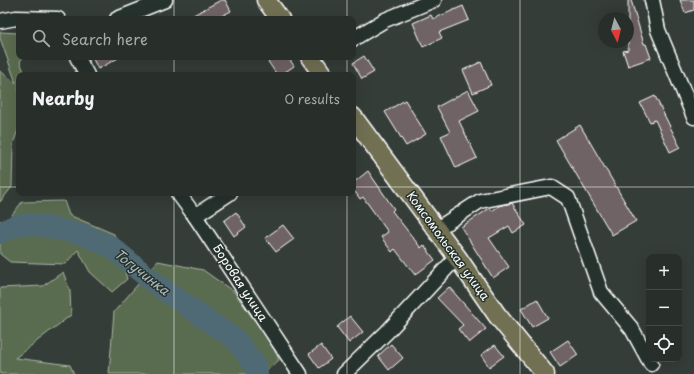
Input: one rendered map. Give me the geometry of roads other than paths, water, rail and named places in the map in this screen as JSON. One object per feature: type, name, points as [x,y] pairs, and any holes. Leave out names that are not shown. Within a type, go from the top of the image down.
[{"type":"main road","points":[[266,0],[278,16]]},
{"type":"main road","name":"Комсомольская улица","points":[[356,121],[458,257],[497,315],[545,374]]},
{"type":"street","points":[[125,16],[165,0]]},
{"type":"street","points":[[356,38],[385,20],[434,0]]},
{"type":"street","points":[[652,0],[658,30],[694,116]]},
{"type":"street","points":[[0,21],[16,18]]},
{"type":"street","points":[[79,60],[85,72]]},
{"type":"street","points":[[437,229],[480,201],[551,187],[568,198],[601,292],[632,329],[651,364]]},
{"type":"street","name":"Боровая улица","points":[[180,196],[300,374]]},
{"type":"street","points":[[195,216],[225,196]]},
{"type":"street","points":[[344,374],[387,332],[458,257]]},
{"type":"waterway","name":"Тогучинка","points":[[0,233],[14,226],[29,224],[82,234],[110,246],[157,285],[236,340],[255,365],[257,374]]}]
